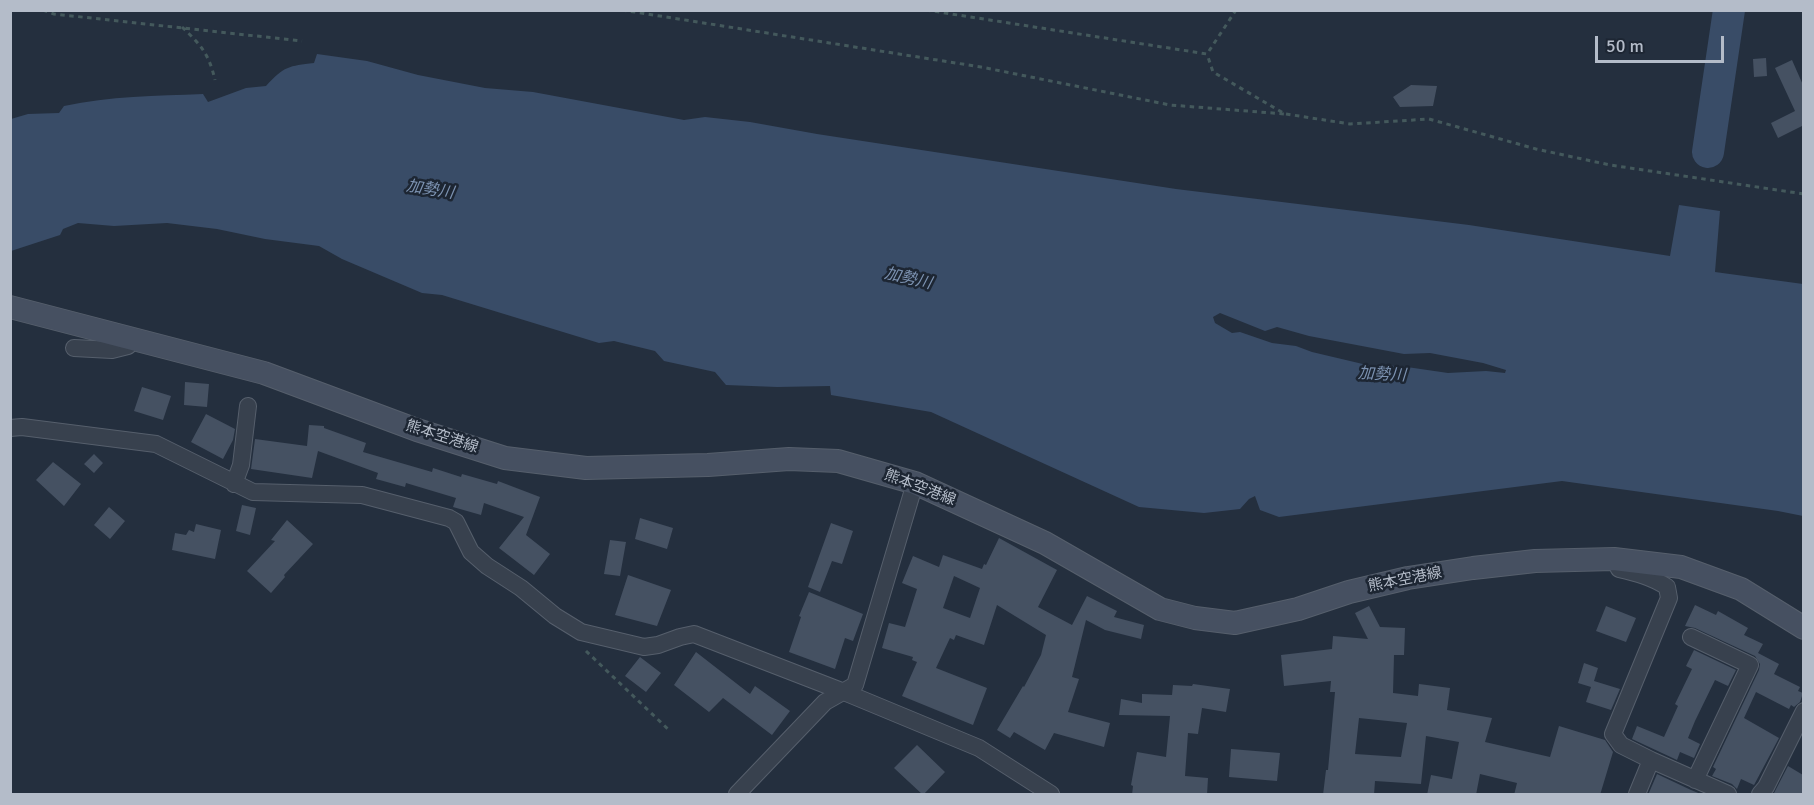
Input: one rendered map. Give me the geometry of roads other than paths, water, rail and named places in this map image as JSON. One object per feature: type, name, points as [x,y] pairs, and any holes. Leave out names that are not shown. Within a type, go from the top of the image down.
[{"type":"main road","name":"熊本空港線","points":[[10,308],[264,373],[417,430],[505,458],[586,468],[708,465],[789,459],[838,461],[915,483],[1045,543],[1160,609],[1195,618],[1235,623],[1298,609],[1349,592],[1408,578],[1535,561],[1614,559],[1681,567],[1741,589],[1803,628]]},
{"type":"street","points":[[74,348],[112,350],[128,346],[132,338]]},
{"type":"street","points":[[234,484],[241,465],[248,406]]},
{"type":"street","points":[[10,428],[22,427],[156,444],[253,492],[362,495],[450,518],[456,522],[471,552],[555,616],[580,632],[644,647],[694,634],[844,692],[979,748],[1051,795]]},
{"type":"street","points":[[745,792],[825,702],[855,685],[915,483]]},
{"type":"street","points":[[1614,559],[1619,569],[1642,574],[1667,587],[1669,598],[1613,734],[1621,745],[1728,795]]},
{"type":"street","points":[[1691,636],[1750,666],[1695,780]]},
{"type":"street","points":[[1760,795],[1803,711]]},
{"type":"street","points":[[1637,795],[1651,760]]},
{"type":"water","name":"加勢川","points":[[317,54],[367,61],[418,75],[485,88],[533,92],[684,120],[705,117],[750,122],[1176,189],[1469,225],[1670,256],[1679,205],[1720,211],[1715,272],[1803,284],[1803,516],[1562,481],[1279,517],[1260,510],[1255,496],[1240,509],[1204,513],[1139,507],[931,412],[831,395],[830,386],[726,385],[715,372],[664,361],[655,351],[614,341],[599,343],[442,295],[422,293],[342,259],[319,246],[167,223],[114,226],[78,223],[63,229],[60,235],[11,251],[11,119],[28,114],[59,113],[64,106],[116,98],[203,94],[208,102],[246,88],[266,86],[287,68],[314,63]],"holes":[[[1220,313],[1265,331],[1277,327],[1309,336],[1404,354],[1430,353],[1483,363],[1506,370],[1505,373],[1486,371],[1448,373],[1400,366],[1367,365],[1296,346],[1272,343],[1240,332],[1232,333],[1215,323],[1213,317]]]},
{"type":"waterway","points":[[1708,152],[1729,10]]}]
